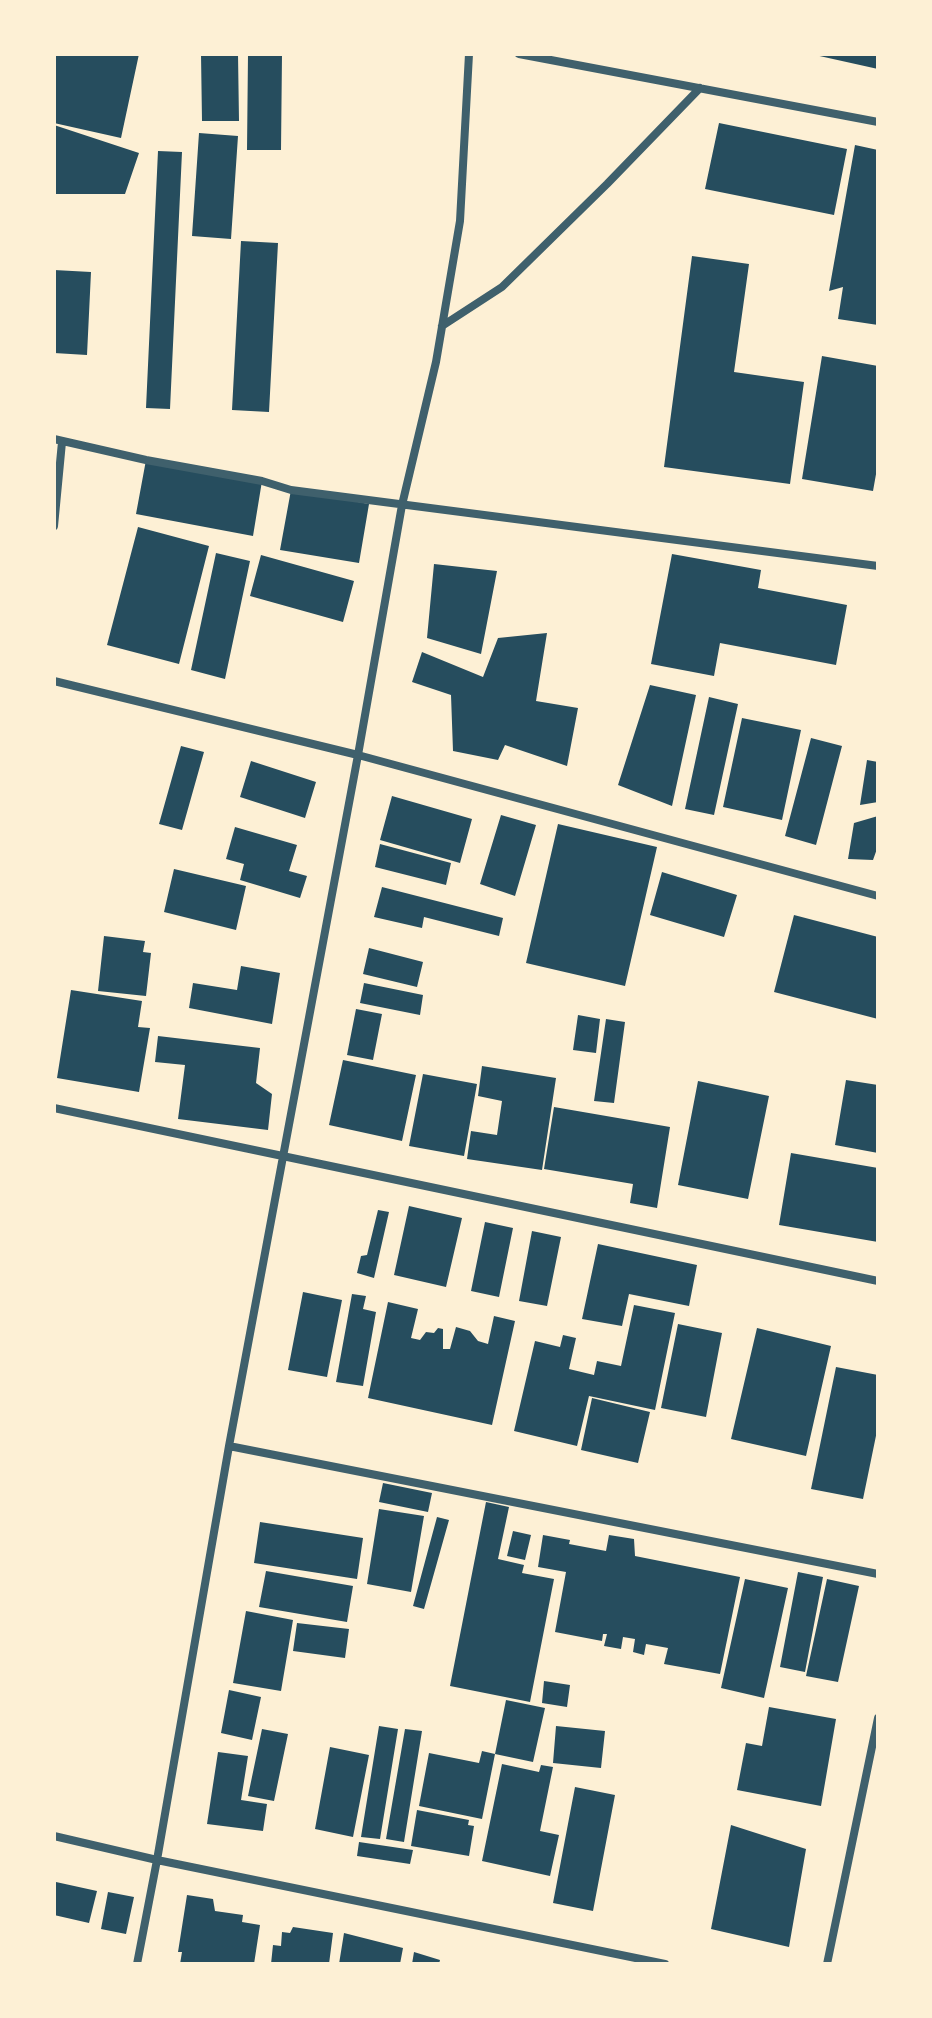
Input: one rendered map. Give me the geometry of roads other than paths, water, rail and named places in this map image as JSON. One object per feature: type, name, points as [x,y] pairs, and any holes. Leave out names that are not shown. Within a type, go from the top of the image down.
[{"type":"street","points":[[137,1964],[402,505],[436,362],[460,221],[469,54]]},
{"type":"street","points":[[519,54],[878,122]]},
{"type":"street","points":[[442,326],[502,287],[700,88]]},
{"type":"street","points":[[54,526],[58,440],[262,481],[291,490],[878,566]]},
{"type":"street","points":[[54,681],[358,755],[878,896]]},
{"type":"street","points":[[54,1108],[878,1281]]},
{"type":"street","points":[[229,1446],[878,1574]]},
{"type":"street","points":[[827,1964],[878,1718]]},
{"type":"street","points":[[54,1836],[665,1964]]}]
